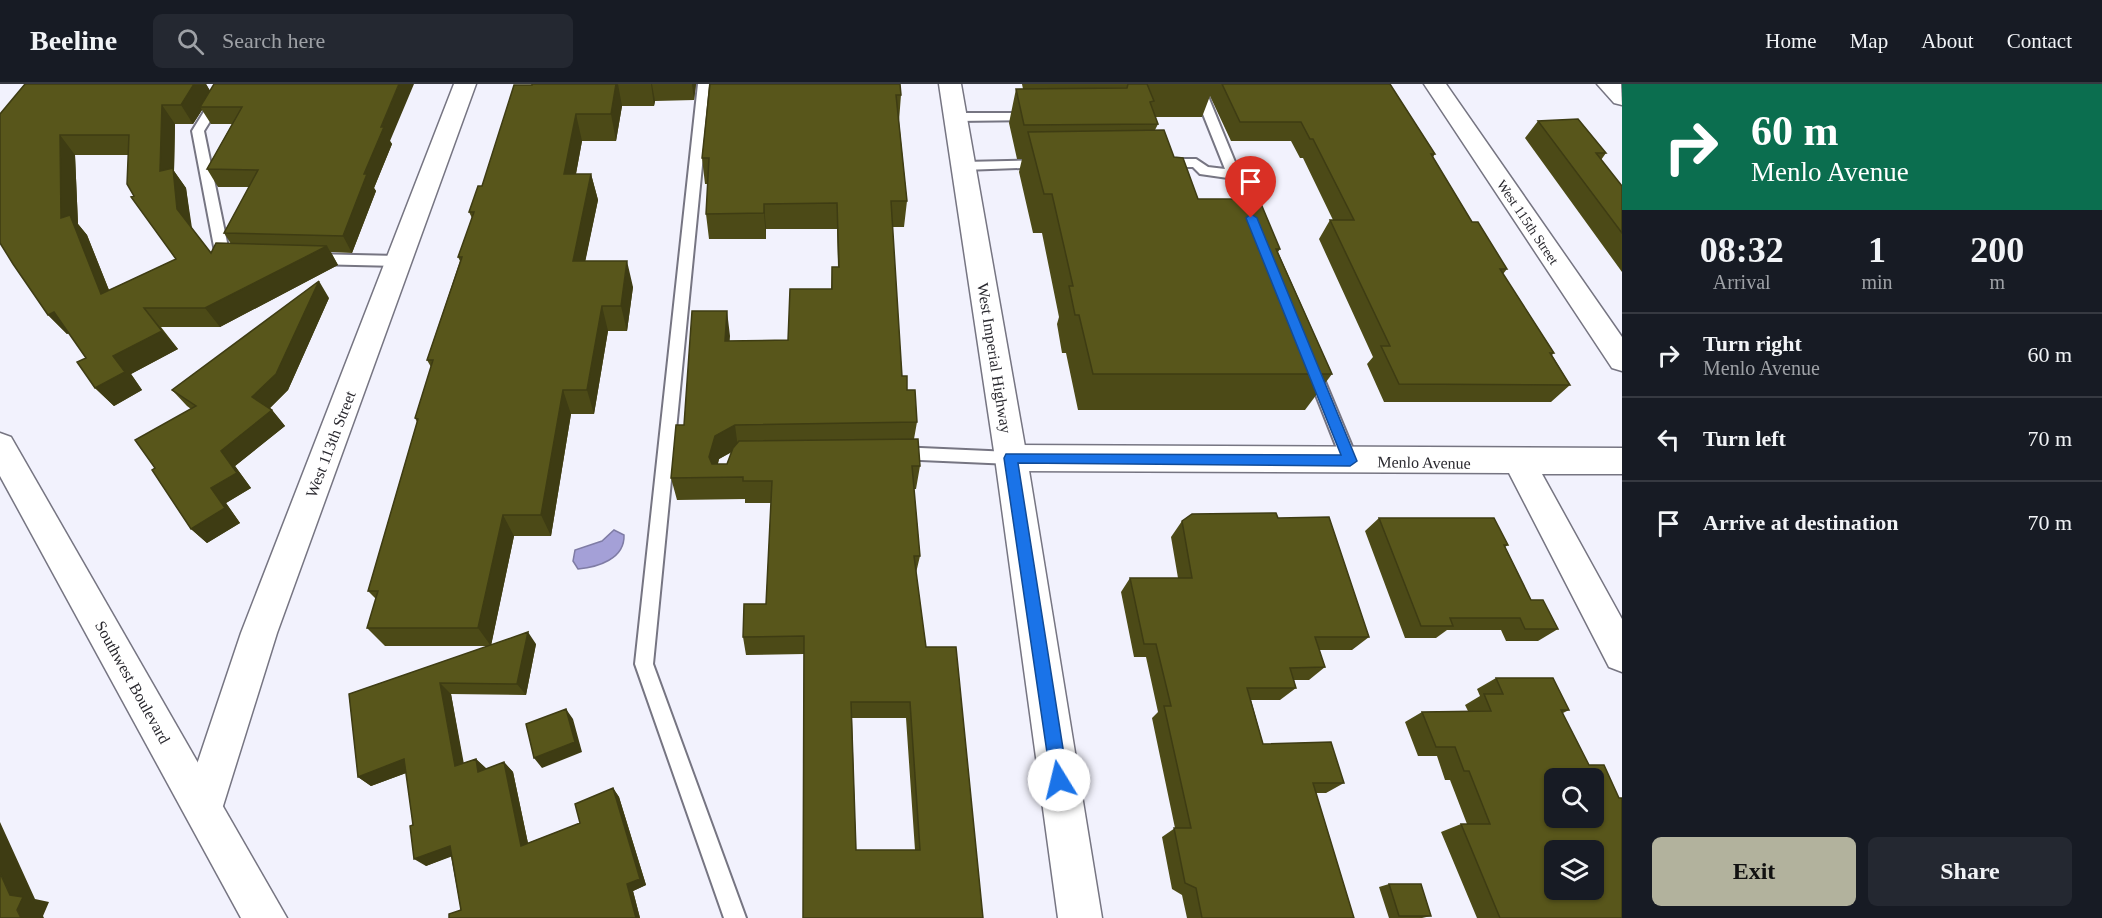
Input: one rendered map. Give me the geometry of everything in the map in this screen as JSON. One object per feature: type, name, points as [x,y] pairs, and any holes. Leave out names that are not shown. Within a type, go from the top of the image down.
[{"type":"main road","name":"West 113th Street","points":[[202,806],[259,633],[465,84]]},
{"type":"main road","name":"West Imperial Highway","points":[[950,84],[1011,458],[1080,918]]},
{"type":"main road","name":"West 115th Street","points":[[1435,84],[1622,360]]},
{"type":"main road","points":[[1608,84],[1622,98]]},
{"type":"main road","name":"Southwest Boulevard","points":[[0,446],[265,918]]},
{"type":"main road","name":"Menlo Avenue","points":[[1011,458],[1622,461]]},
{"type":"main road","points":[[1519,462],[1622,655]]},
{"type":"lane","points":[[227,84],[198,131],[223,257],[246,258]]},
{"type":"lane","points":[[704,84],[644,664],[735,918]]},
{"type":"lane","points":[[1197,84],[1256,229]]},
{"type":"lane","points":[[956,117],[1041,117]]},
{"type":"lane","points":[[1149,163],[1196,163],[1204,171],[1233,174]]},
{"type":"lane","points":[[963,166],[1054,164]]},
{"type":"lane","points":[[293,259],[399,261]]},
{"type":"lane","points":[[1305,350],[1350,461]]},
{"type":"lane","points":[[879,453],[1011,458]]},
{"type":"shaded area","points":[[614,530],[624,535],[620,550],[615,556],[602,564],[578,569],[573,561],[575,550],[602,541]]},
{"type":"building","points":[[25,84],[194,84],[181,105],[162,105],[160,171],[173,168],[177,209],[211,253],[216,243],[327,246],[205,308],[144,308],[162,331],[113,356],[125,372],[95,388],[77,362],[86,358],[54,312],[48,315],[0,243],[0,114]],"holes":[[[60,135],[129,135],[127,184],[134,196],[131,197],[176,259],[101,294],[70,215],[61,218]]]},
{"type":"building","points":[[214,84],[399,84],[381,127],[384,127],[364,174],[367,174],[343,236],[224,233],[258,170],[207,169],[242,107],[200,107]]},
{"type":"building","points":[[616,84],[611,114],[576,114],[564,174],[591,174],[573,261],[627,261],[621,306],[602,306],[587,390],[563,390],[541,515],[503,515],[478,628],[367,628],[378,591],[368,591],[433,360],[427,360],[462,257],[458,257],[474,212],[469,212],[478,186],[482,186],[514,85]]},
{"type":"building","points":[[710,84],[900,84],[901,95],[896,95],[907,201],[891,201],[902,376],[907,376],[907,390],[915,390],[917,422],[735,425],[715,436],[709,457],[712,464],[727,464],[733,448],[739,441],[918,439],[920,466],[912,466],[920,556],[914,556],[926,647],[956,647],[983,918],[803,918],[804,636],[743,637],[744,604],[766,604],[772,481],[743,481],[743,477],[671,478],[676,425],[684,425],[692,311],[727,311],[725,341],[788,340],[790,289],[832,289],[832,267],[839,267],[837,203],[764,204],[764,213],[706,214],[709,158],[702,158]],"holes":[[[851,702],[910,702],[920,850],[856,850]]]},
{"type":"building","points":[[1128,84],[1147,84],[1154,101],[1150,102],[1158,124],[1024,125],[1016,89],[1127,88]]},
{"type":"building","points":[[1222,84],[1390,84],[1435,154],[1431,154],[1472,222],[1478,222],[1507,269],[1500,269],[1554,353],[1550,353],[1570,385],[1399,384],[1381,346],[1390,346],[1330,220],[1354,220],[1313,139],[1310,139],[1301,122],[1240,122]]},
{"type":"building","points":[[1578,119],[1606,153],[1596,153],[1622,186],[1622,233],[1538,121]]},
{"type":"building","points":[[1164,130],[1174,157],[1183,158],[1198,199],[1259,199],[1280,249],[1276,249],[1332,374],[1093,374],[1079,315],[1075,315],[1069,286],[1073,286],[1052,194],[1044,194],[1028,132]]},
{"type":"building","points":[[319,281],[276,374],[252,397],[272,410],[221,451],[237,473],[211,488],[225,508],[191,529],[152,470],[155,468],[135,440],[196,406],[172,390]]},
{"type":"building","points":[[1276,513],[1278,518],[1329,517],[1369,637],[1315,637],[1325,667],[1290,668],[1296,688],[1247,688],[1263,744],[1331,742],[1344,783],[1313,783],[1354,918],[1202,918],[1196,888],[1185,883],[1174,828],[1191,828],[1164,706],[1171,706],[1156,644],[1144,644],[1130,578],[1192,578],[1182,521],[1192,514]]},
{"type":"building","points":[[1379,518],[1494,518],[1508,545],[1504,545],[1531,600],[1543,600],[1558,629],[1525,629],[1520,618],[1450,618],[1453,626],[1421,626]]},
{"type":"building","points":[[528,632],[517,684],[440,683],[455,766],[476,759],[478,772],[504,762],[521,846],[580,823],[575,804],[613,788],[640,879],[627,884],[636,918],[449,918],[449,914],[461,910],[450,846],[414,859],[410,826],[413,825],[404,759],[358,777],[349,694]]},
{"type":"building","points":[[1496,678],[1553,678],[1569,710],[1561,710],[1589,765],[1604,765],[1619,798],[1622,798],[1622,918],[1500,918],[1461,824],[1490,824],[1469,771],[1464,771],[1455,747],[1436,747],[1422,712],[1491,711],[1484,694],[1503,694]]},
{"type":"building","points":[[566,709],[575,742],[534,758],[526,724]]},
{"type":"building","points":[[0,873],[10,895],[23,897],[17,910],[21,918],[0,918]]},
{"type":"building","points":[[1389,884],[1421,884],[1431,916],[1399,916]]},
{"type":"route","points":[[1059,780],[1011,458],[1350,461],[1251,218]]}]
